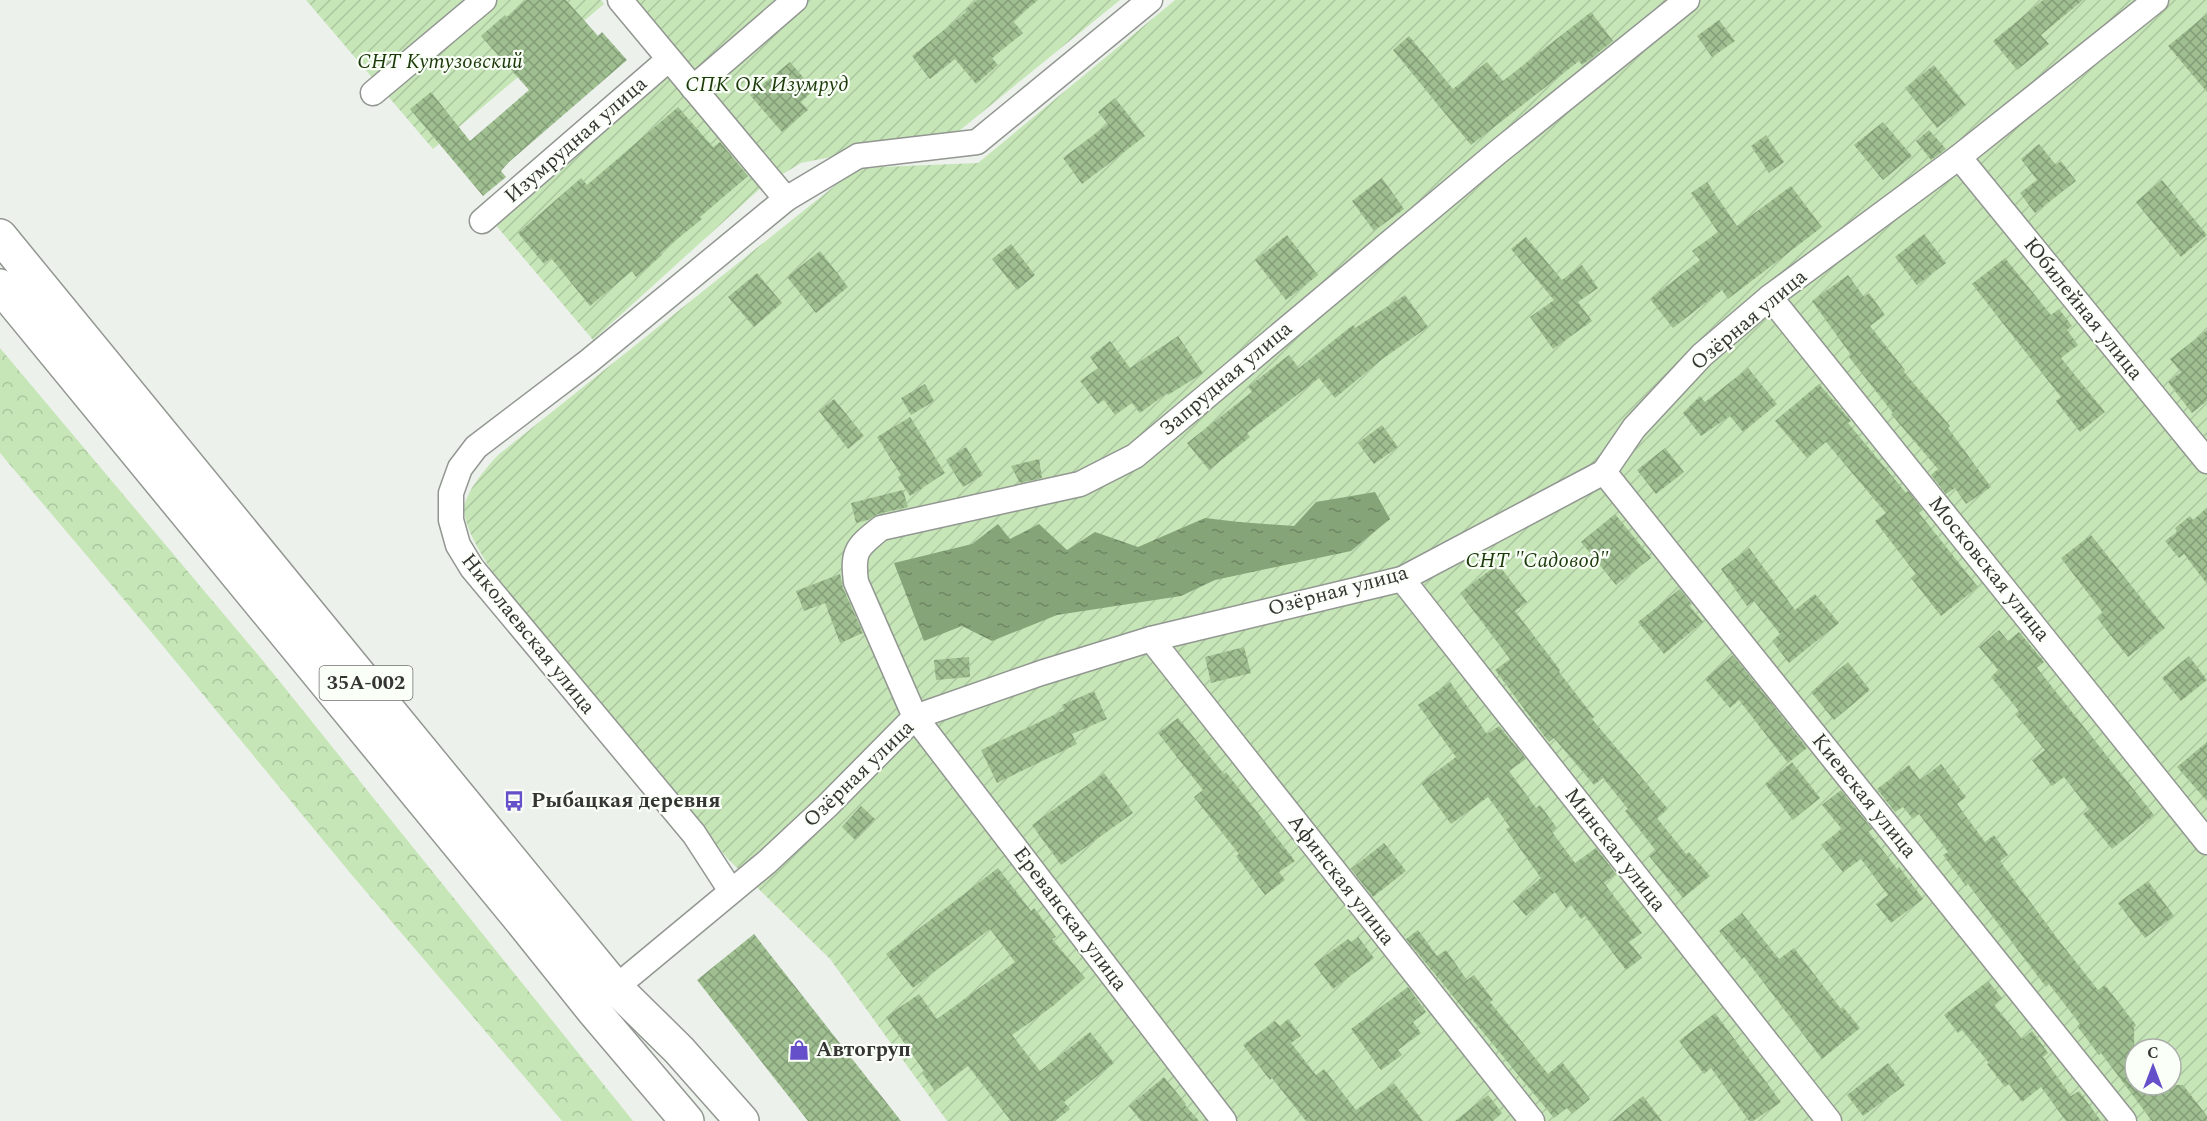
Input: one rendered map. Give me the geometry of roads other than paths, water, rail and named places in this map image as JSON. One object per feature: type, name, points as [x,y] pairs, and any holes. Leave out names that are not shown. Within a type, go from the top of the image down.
[{"type":"main road","name":"35А-002","points":[[0,236],[615,987],[679,1050],[742,1121]]},
{"type":"main road","name":"35А-002","points":[[0,286],[524,924],[591,1009],[687,1121]]},
{"type":"street","points":[[373,93],[484,0]]},
{"type":"street","points":[[620,0],[786,199]]},
{"type":"street","points":[[693,88],[795,0]]},
{"type":"street","name":"Николаевская улица","points":[[731,891],[694,834],[472,568],[458,545],[451,520],[451,493],[460,468],[476,447],[589,361],[786,199],[858,156],[977,142],[1150,0]]},
{"type":"street","name":"Запрудная улица","points":[[915,717],[856,582],[854,562],[859,547],[881,528],[1021,499],[1080,484],[1135,456],[1498,152],[1687,0]]},
{"type":"street","name":"Озёрная улица","points":[[591,1009],[767,862],[827,807],[915,717],[1041,673],[1151,639],[1402,579],[1604,472],[1635,428],[1702,355],[1770,297],[1959,157],[2156,0]]},
{"type":"street","name":"Изумрудная улица","points":[[482,221],[669,59]]},
{"type":"street","name":"Юбилейная улица","points":[[1959,157],[2207,461]]},
{"type":"street","name":"Московская улица","points":[[1770,297],[2207,842]]},
{"type":"street","name":"Киевская улица","points":[[1604,472],[2124,1121]]},
{"type":"street","name":"Минская улица","points":[[1402,579],[1829,1121]]},
{"type":"street","name":"Афинская улица","points":[[1151,639],[1532,1121]]},
{"type":"street","name":"Ереванская улица","points":[[915,717],[1224,1121]]},
{"type":"water","points":[[1375,492],[1390,519],[1351,551],[1215,580],[1181,596],[1057,615],[992,641],[962,626],[924,641],[894,563],[972,544],[998,524],[1010,539],[1039,524],[1067,550],[1095,532],[1138,547],[1205,518],[1294,526],[1316,502]]},
{"type":"place","name":"Рыбацкая деревня","points":[[514,801]]},
{"type":"place","name":"Автогруп","points":[[799,1050]]},
{"type":"park label","name":"СНТ Кутузовский","points":[[440,62]]},
{"type":"park label","name":"СПК ОК Изумруд","points":[[767,85]]},
{"type":"park label","name":"СНТ \"Садовод\"","points":[[1537,561]]}]
